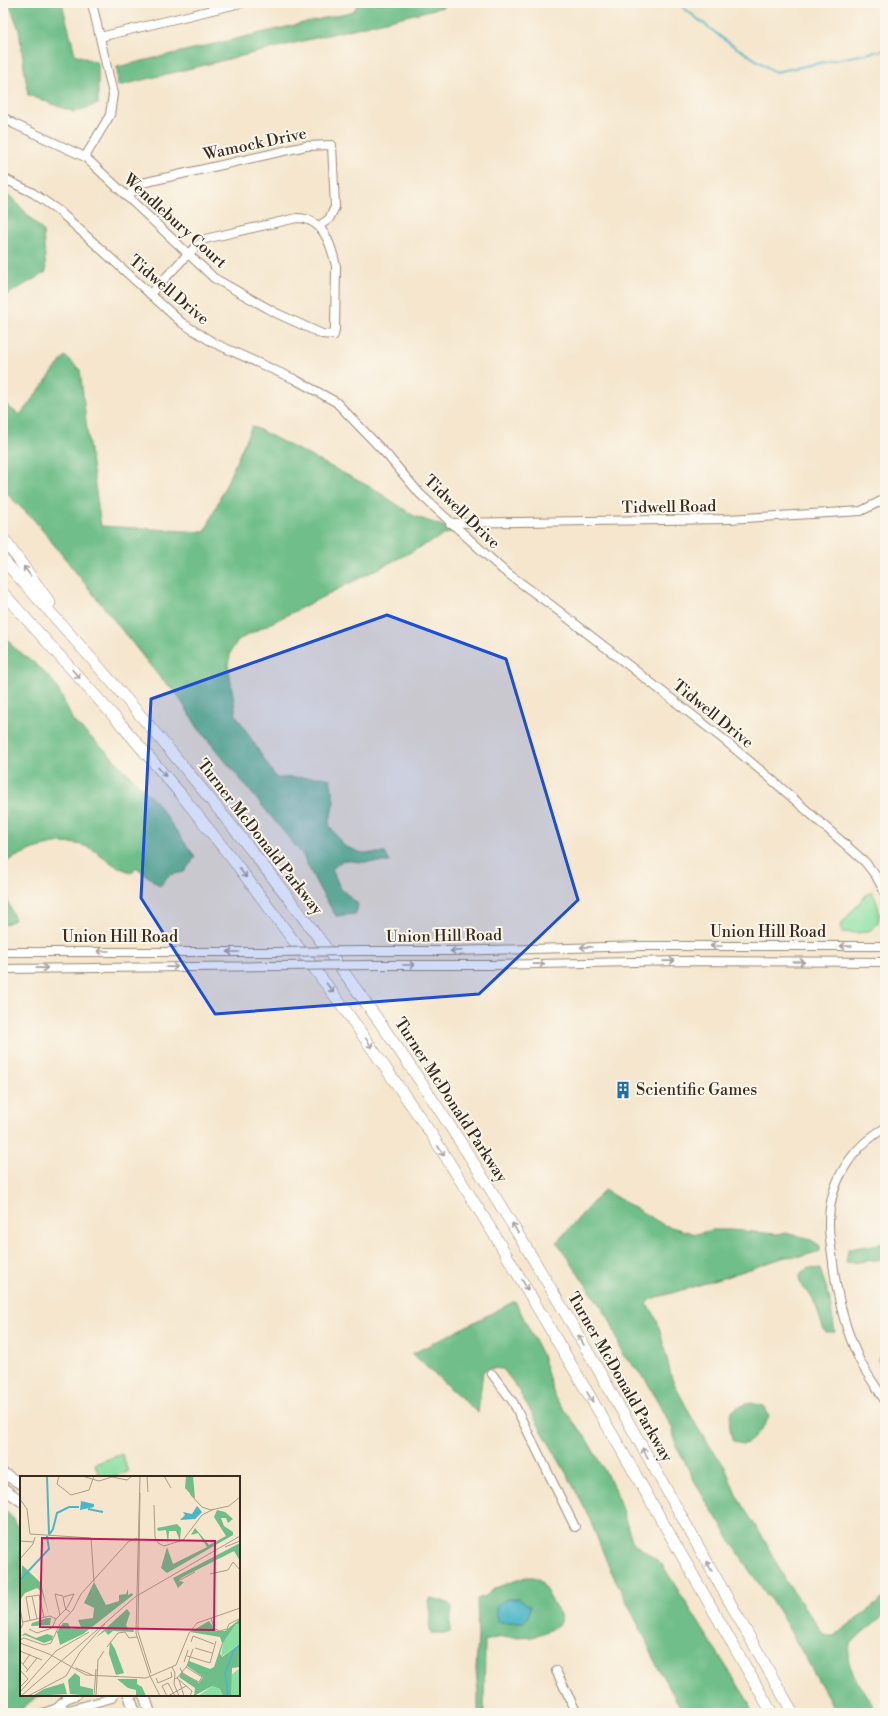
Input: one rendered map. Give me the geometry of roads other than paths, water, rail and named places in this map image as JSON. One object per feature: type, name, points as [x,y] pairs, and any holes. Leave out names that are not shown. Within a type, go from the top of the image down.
[{"type":"highway","points":[[3,538],[82,647]]},
{"type":"highway","name":"Turner McDonald Parkway","points":[[3,560],[82,647],[189,772],[260,860],[368,1004],[484,1178],[540,1270],[793,1713]]},
{"type":"highway","points":[[3,593],[169,780],[237,865],[346,1011],[400,1088],[467,1190],[520,1277],[772,1713]]},
{"type":"highway","points":[[3,604],[57,653]]},
{"type":"highway","points":[[728,1600],[800,1713]]},
{"type":"main road","points":[[3,1473],[20,1483]]},
{"type":"main road","points":[[3,1488],[20,1500]]},
{"type":"main road","points":[[129,1696],[134,1713]]},
{"type":"main road","points":[[144,1696],[150,1713]]},
{"type":"street","points":[[85,157],[106,123],[110,115],[112,104],[112,85],[92,3]]},
{"type":"street","points":[[100,37],[241,3]]},
{"type":"street","name":"Wendlebury Court","points":[[3,117],[14,124],[85,157],[214,278],[276,314],[322,334],[334,335],[336,266],[331,247],[319,226]]},
{"type":"street","name":"Wamock Drive","points":[[127,197],[142,183],[306,146],[332,145],[335,207],[329,220],[319,226]]},
{"type":"street","name":"Tidwell Drive","points":[[3,178],[33,193],[59,211],[182,323],[214,343],[294,379],[336,402],[387,455],[420,494],[450,523],[503,570],[687,710],[770,778],[864,862],[876,876],[885,893]]},
{"type":"street","points":[[150,294],[188,254],[205,239],[297,218],[304,218],[319,226]]},
{"type":"street","name":"Tidwell Road","points":[[450,523],[729,520],[860,510],[885,499]]},
{"type":"street","name":"Union Hill Road","points":[[3,952],[451,951],[628,946],[885,946]]},
{"type":"street","name":"Union Hill Road","points":[[3,970],[370,965],[490,965],[681,961],[885,962]]},
{"type":"street","points":[[885,1128],[874,1135],[858,1149],[842,1172],[831,1201],[829,1227],[834,1272],[845,1322],[860,1361],[885,1401]]},
{"type":"street","points":[[492,1374],[513,1402],[575,1527]]},
{"type":"street","points":[[556,1671],[576,1713]]},
{"type":"street","points":[[44,1713],[57,1708],[66,1699],[74,1696]]},
{"type":"street","points":[[57,1708],[69,1710],[112,1698],[113,1696]]},
{"type":"water","points":[[506,1599],[519,1599],[530,1606],[528,1617],[523,1622],[498,1622],[496,1607]]},
{"type":"waterway","points":[[680,3],[685,9],[726,41],[775,72],[885,50]]},
{"type":"place","name":"Scientific Games","points":[[623,1090]]}]
